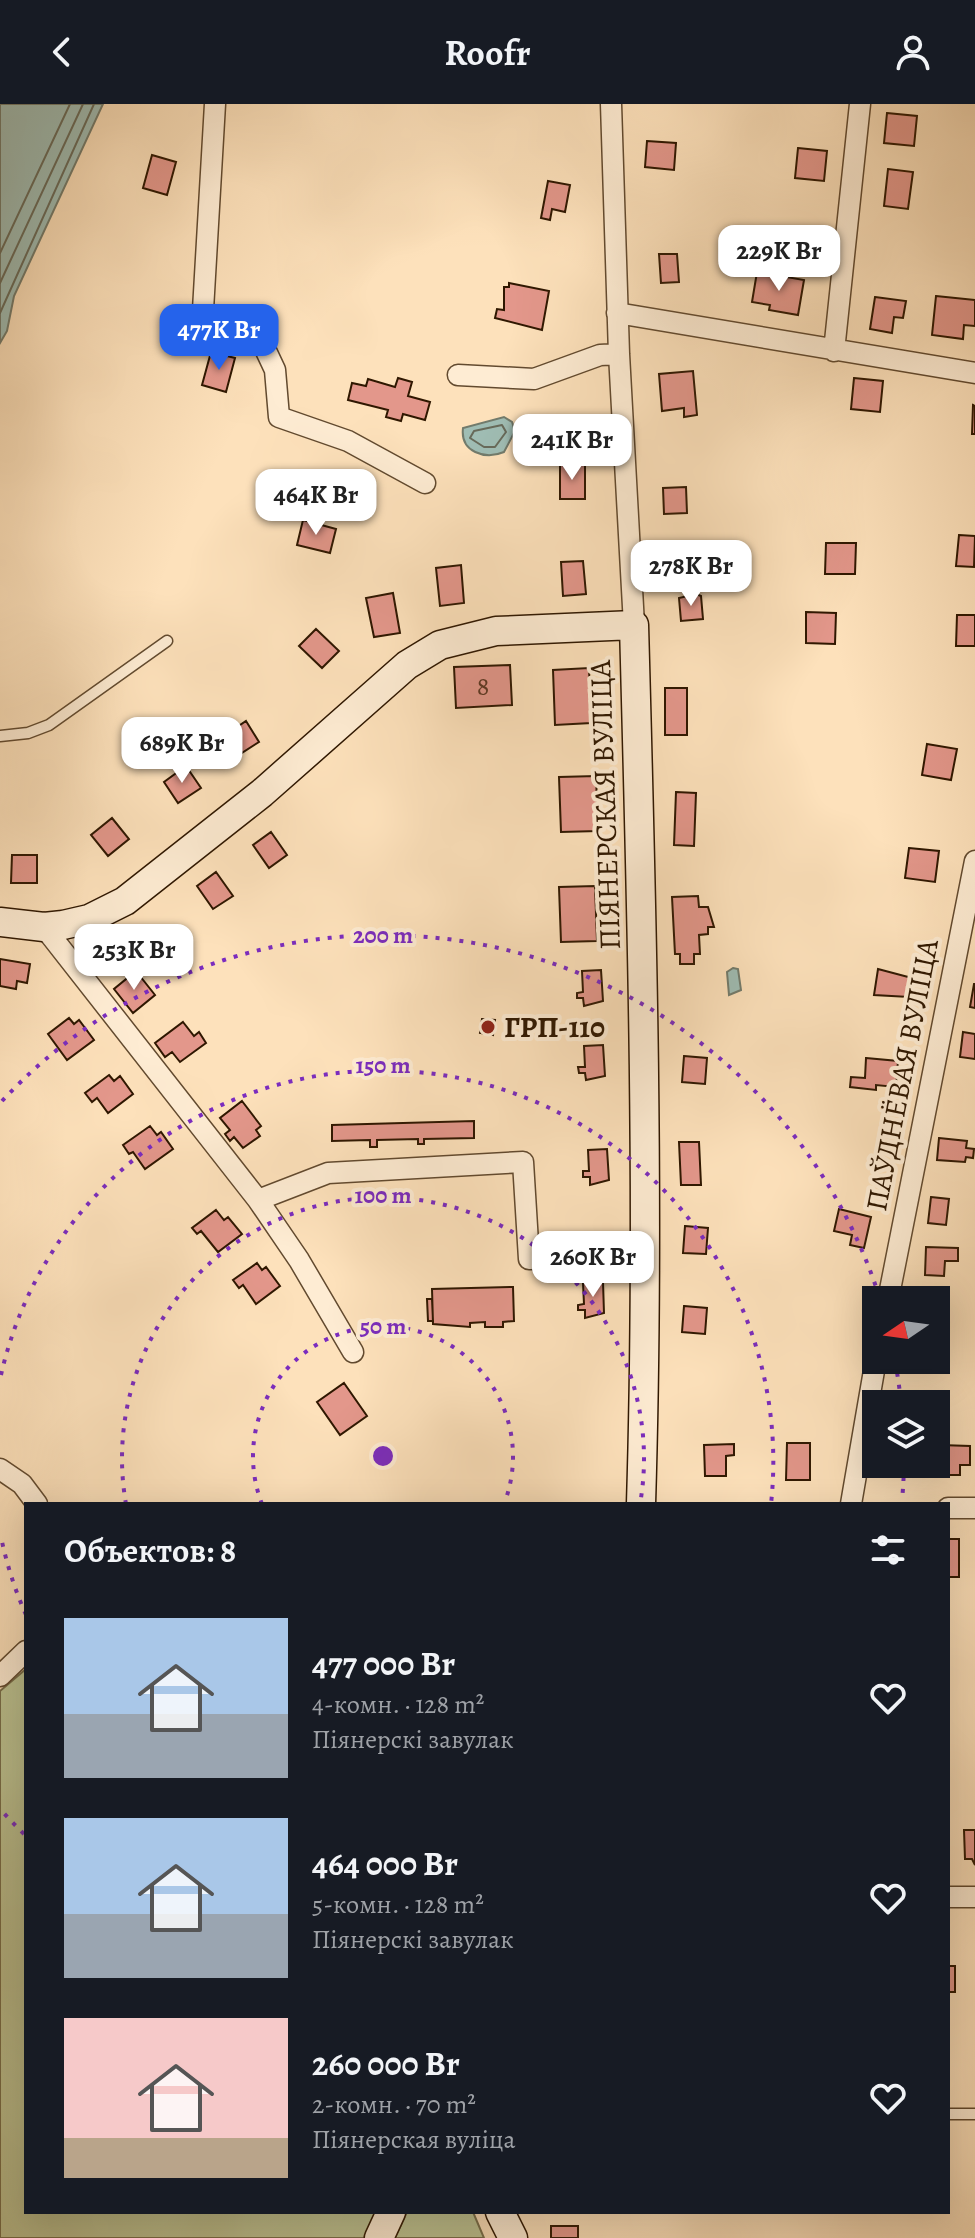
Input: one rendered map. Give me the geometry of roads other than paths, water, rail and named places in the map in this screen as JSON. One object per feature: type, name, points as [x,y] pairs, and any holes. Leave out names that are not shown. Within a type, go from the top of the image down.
[{"type":"street","points":[[215,104],[203,310],[214,320],[259,336],[275,370],[279,417],[348,441],[425,483]]},
{"type":"street","name":"ПІЯНЕРСКАЯ ВУЛІЦА","points":[[611,104],[617,313],[634,625],[644,958],[646,1258],[641,1502]]},
{"type":"street","points":[[834,351],[860,104]]},
{"type":"street","points":[[617,313],[975,373]]},
{"type":"street","points":[[458,375],[534,379],[600,355],[619,354]]},
{"type":"street","points":[[0,922],[44,927],[89,919],[125,901],[262,793],[399,672],[440,645],[496,631],[634,625]]},
{"type":"street","name":"ПАЎДНЁВАЯ ВУЛІЦА","points":[[891,1286],[975,861]]},
{"type":"street","points":[[44,927],[258,1200],[299,1260],[353,1352]]},
{"type":"street","points":[[258,1200],[328,1173],[523,1162],[529,1259],[646,1258]]},
{"type":"street","points":[[851,1502],[873,1374]]},
{"type":"street","points":[[0,1469],[22,1484],[36,1502]]},
{"type":"street","points":[[950,1508],[975,1508]]},
{"type":"street","points":[[0,1676],[24,1653]]},
{"type":"street","points":[[950,1897],[975,1897]]},
{"type":"street","points":[[379,2238],[390,2214]]},
{"type":"street","points":[[501,2214],[513,2238]]},
{"type":"lane","points":[[0,736],[28,733],[49,725],[167,641]]},
{"type":"lane","points":[[950,2114],[975,2114]]},
{"type":"water","points":[[0,104],[103,104],[14,296],[7,331],[0,343]]},
{"type":"water","points":[[504,417],[512,422],[515,431],[504,452],[482,454],[465,443],[463,428]]},
{"type":"water","points":[[738,969],[741,990],[729,995],[727,972]]},
{"type":"place","name":"ГРП-110","points":[[488,1027]]}]
